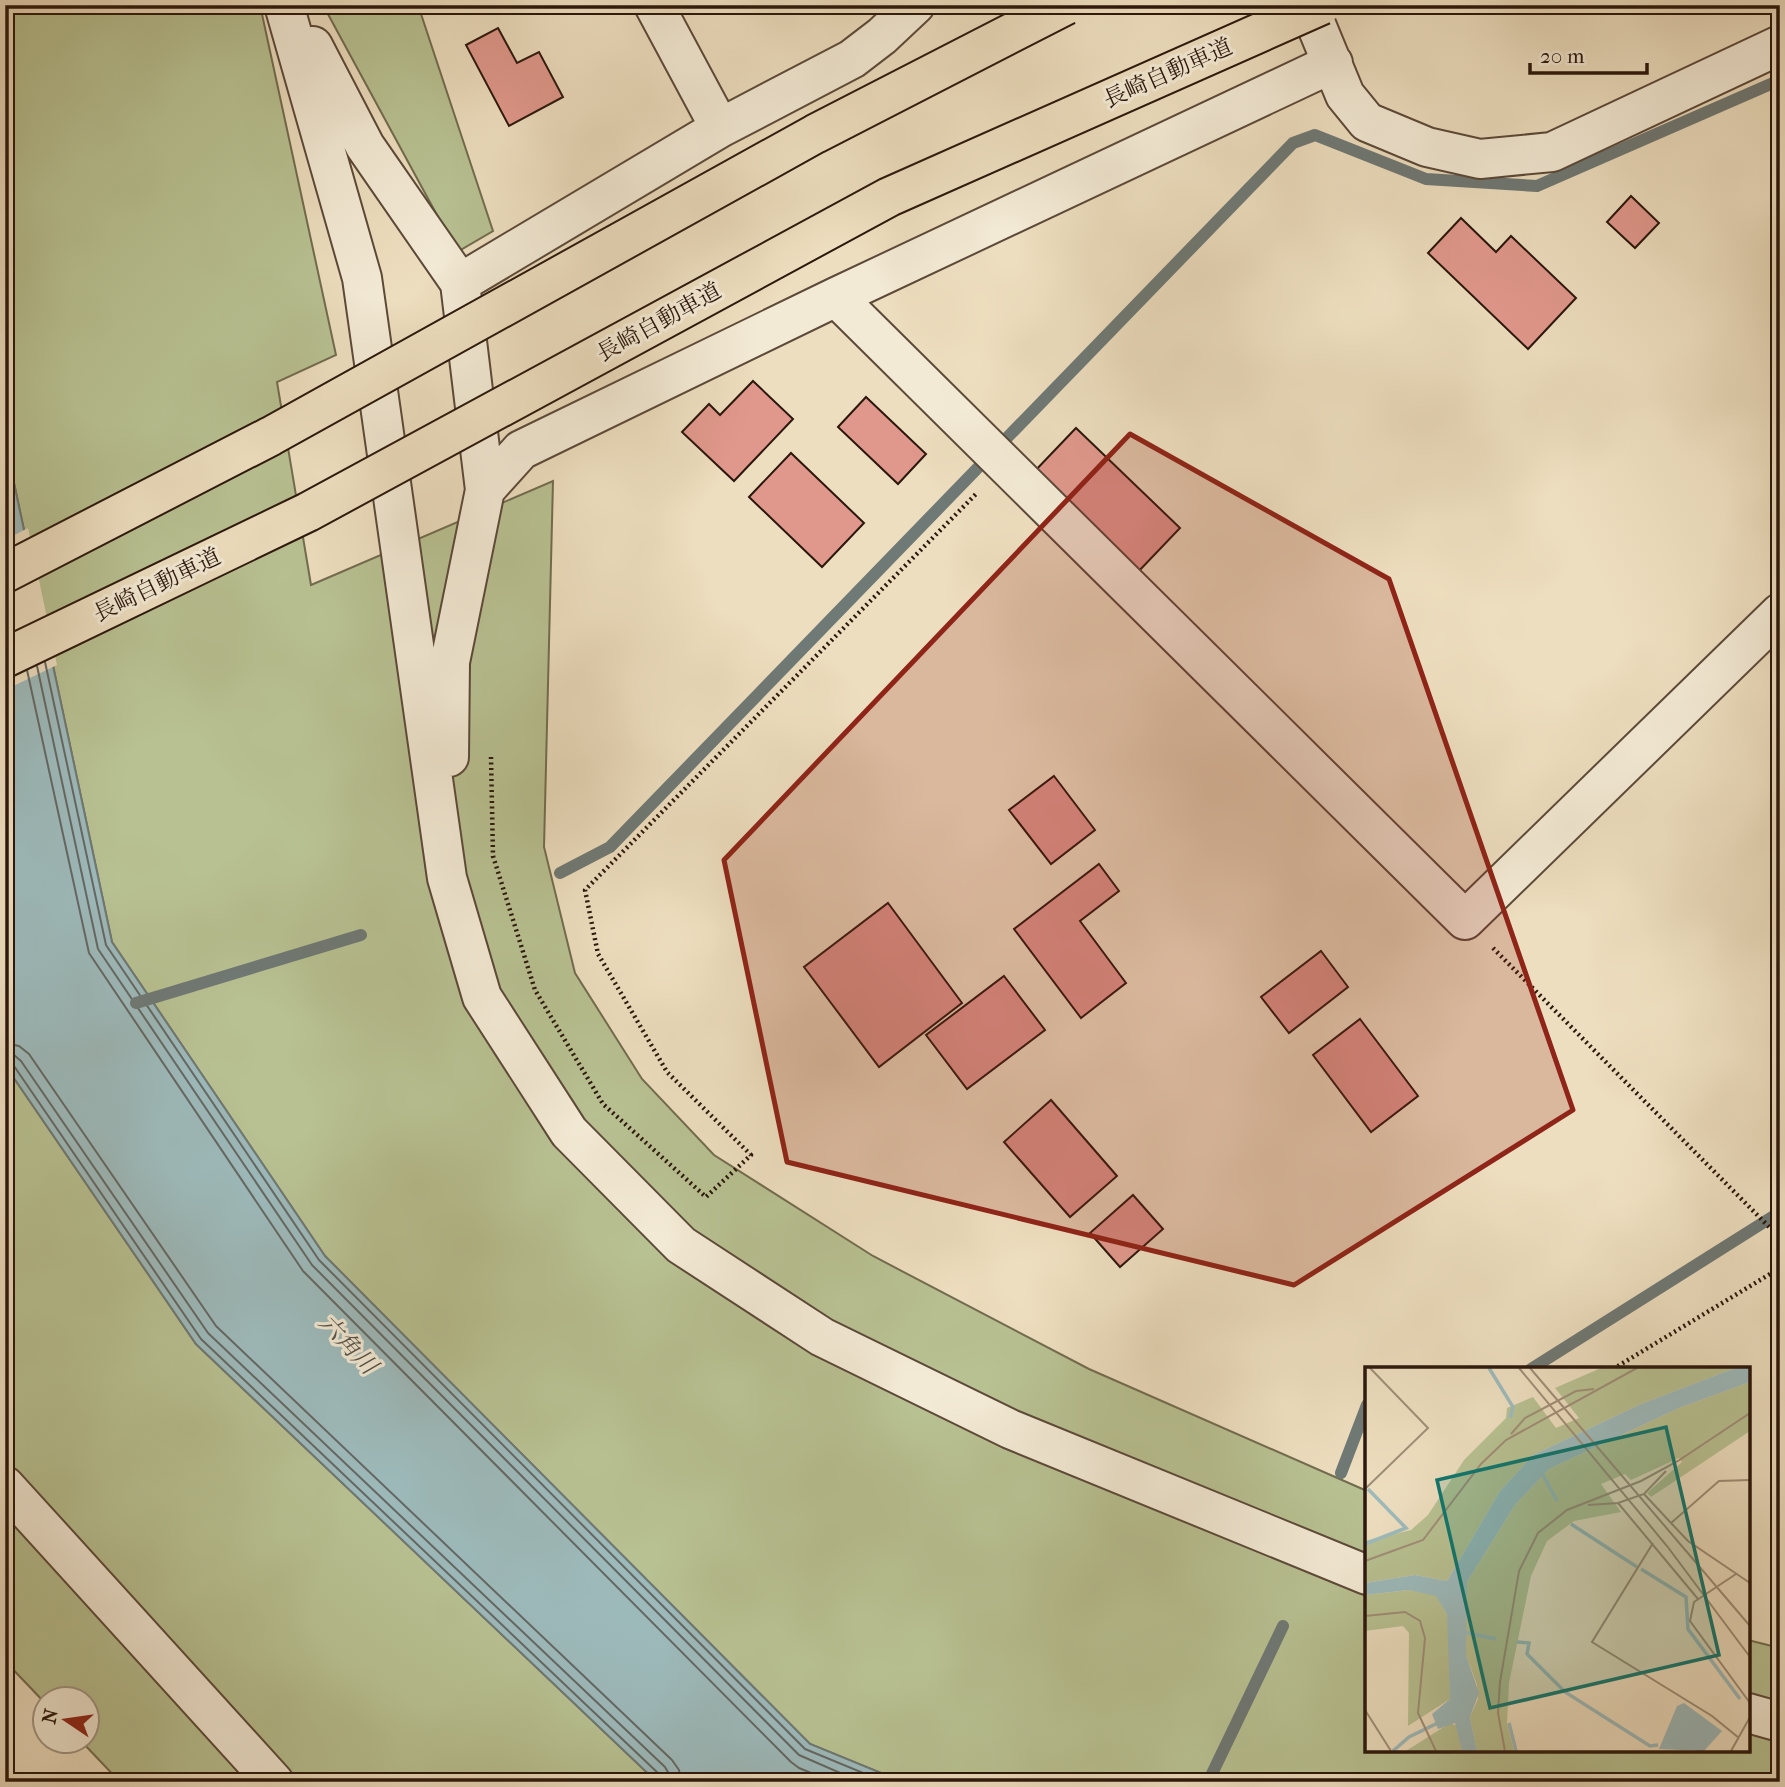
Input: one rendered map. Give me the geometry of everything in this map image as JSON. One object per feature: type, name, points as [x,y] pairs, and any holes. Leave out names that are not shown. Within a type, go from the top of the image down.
[{"type":"highway","points":[[5,573],[271,436],[815,134],[1066,5]]},
{"type":"highway","name":"長崎自動車道","points":[[5,657],[308,512],[888,197],[1322,5]]},
{"type":"street","points":[[284,5],[362,278],[447,878],[482,997],[569,1132],[681,1245],[822,1337],[1010,1429],[1365,1574]]},
{"type":"street","points":[[293,5],[365,146],[460,283],[485,490],[450,662],[447,878]]},
{"type":"street","points":[[654,5],[720,128]]},
{"type":"street","points":[[460,283],[720,128],[852,59],[915,5]]},
{"type":"street","points":[[1308,5],[1345,94],[1367,122],[1427,147],[1480,159],[1552,152],[1780,45]]},
{"type":"street","points":[[485,490],[521,450],[836,297],[1333,63]]},
{"type":"street","points":[[836,297],[1465,920],[1780,613]]},
{"type":"street","points":[[5,1486],[274,1782]]},
{"type":"street","points":[[1750,1714],[1780,1722]]},
{"type":"path","points":[[491,747],[493,856],[535,990],[603,1104],[706,1197],[751,1155],[667,1072],[598,954],[585,890],[993,452]]},
{"type":"path","points":[[1465,920],[1780,1238]]},
{"type":"path","points":[[1616,1367],[1780,1268]]},
{"type":"highlighted area","points":[[1130,434],[1389,579],[1573,1110],[1294,1285],[787,1162],[724,860]]},
{"type":"green space","points":[[5,5],[260,5],[336,355],[277,382],[311,585],[553,481],[544,847],[575,973],[642,1079],[714,1155],[873,1256],[1089,1369],[1365,1490],[1365,1752],[1750,1752],[1750,1640],[1780,1648],[1780,1782],[903,1782],[810,1744],[325,1256],[112,942],[5,441]]},
{"type":"green space","points":[[323,5],[418,5],[493,231],[457,252]]},
{"type":"green space","points":[[5,1065],[196,1344],[657,1782],[120,1782],[95,1756],[102,1756],[102,1686],[32,1686],[32,1689],[5,1661]]},
{"type":"water","name":"六角川","points":[[5,441],[112,942],[325,1256],[810,1744],[903,1782],[657,1782],[196,1344],[5,1065]]},
{"type":"pier","points":[[28,528],[57,665],[5,690],[5,540]]},
{"type":"building","points":[[498,28],[517,63],[539,52],[563,97],[509,126],[466,45]]},
{"type":"building","points":[[1631,196],[1659,223],[1635,248],[1607,222]]},
{"type":"building","points":[[1461,218],[1496,252],[1511,236],[1576,298],[1528,349],[1428,253]]},
{"type":"building","points":[[753,381],[793,419],[734,481],[682,432],[709,404],[720,415]]},
{"type":"building","points":[[866,397],[926,454],[898,484],[838,427]]},
{"type":"building","points":[[1076,428],[1180,528],[1136,574],[1032,474]]},
{"type":"building","points":[[791,453],[864,523],[822,567],[749,497]]},
{"type":"building","points":[[1054,776],[1095,830],[1051,864],[1009,810]]},
{"type":"building","points":[[1099,864],[1119,891],[1080,921],[1126,983],[1081,1018],[1014,929]]},
{"type":"building","points":[[888,903],[962,1003],[879,1067],[804,967]]},
{"type":"building","points":[[1321,951],[1348,987],[1289,1033],[1261,997]]},
{"type":"building","points":[[1004,976],[1045,1030],[967,1089],[926,1035]]},
{"type":"building","points":[[1360,1019],[1418,1096],[1371,1132],[1313,1055]]},
{"type":"building","points":[[1051,1100],[1117,1176],[1070,1217],[1004,1142]]},
{"type":"building","points":[[1133,1195],[1163,1229],[1120,1267],[1090,1233]]},
{"type":"waterway","points":[[560,873],[610,847],[1293,143],[1315,135],[1426,179],[1537,186],[1780,80]]},
{"type":"waterway","points":[[136,1003],[361,935]]},
{"type":"waterway","points":[[1534,1367],[1780,1212]]},
{"type":"waterway","points":[[1341,1473],[1365,1410]]},
{"type":"waterway","points":[[1208,1782],[1283,1626]]}]
